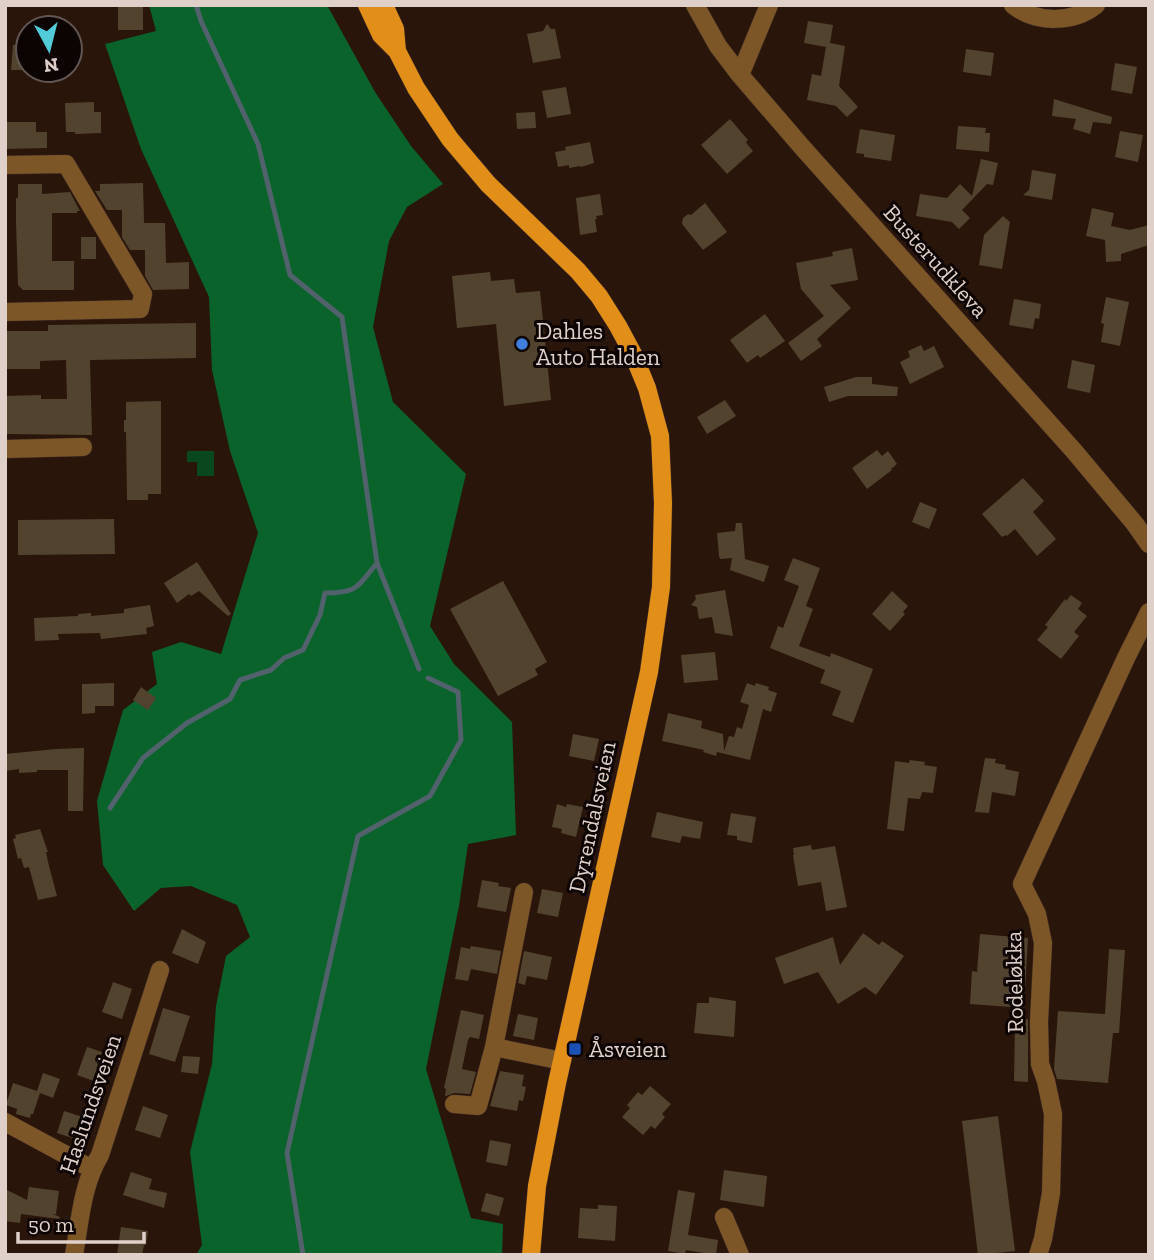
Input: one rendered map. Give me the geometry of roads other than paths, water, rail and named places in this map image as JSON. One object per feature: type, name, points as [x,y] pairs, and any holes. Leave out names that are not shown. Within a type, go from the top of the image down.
[{"type":"main road","points":[[366,5],[381,35],[397,51]]},
{"type":"main road","points":[[384,5],[395,29],[397,51]]},
{"type":"main road","name":"Dyrendalsveien","points":[[397,51],[416,88],[450,139],[488,184],[578,271],[598,296],[628,345],[647,388],[660,436],[663,503],[661,587],[649,672],[562,1060],[537,1186],[531,1255]]},
{"type":"street","name":"Busterudkleva","points":[[695,5],[718,46],[740,75],[802,148],[1074,451],[1149,544]]},
{"type":"street","points":[[740,75],[769,5]]},
{"type":"street","points":[[1013,5],[1043,19],[1054,19],[1071,17],[1097,5]]},
{"type":"street","points":[[5,164],[66,164],[143,294],[140,309],[5,312]]},
{"type":"street","points":[[5,449],[83,447]]},
{"type":"street","name":"Rodeløkka","points":[[1038,1255],[1051,1193],[1052,1114],[1040,1064],[1042,943],[1037,914],[1022,884],[1149,612]]},
{"type":"street","points":[[454,1104],[478,1106],[494,1047],[524,892]]},
{"type":"street","name":"Haslundsveien","points":[[74,1255],[82,1204],[92,1168],[100,1155],[160,970]]},
{"type":"street","points":[[494,1047],[562,1060]]},
{"type":"street","points":[[5,1122],[92,1168]]},
{"type":"street","points":[[724,1217],[740,1255]]},
{"type":"waterway","points":[[196,5],[258,144],[290,275],[342,317],[377,563],[419,669]]},
{"type":"waterway","points":[[110,808],[143,758],[187,723],[230,699],[240,680],[271,670],[284,658],[303,650],[320,615],[325,593],[351,590],[377,563]]},
{"type":"waterway","points":[[303,1255],[287,1153],[358,836],[430,796],[461,740],[458,692],[428,678]]},
{"type":"place","name":"Dahles Auto Halden","points":[[522,344]]},
{"type":"place","name":"Åsveien","points":[[575,1049]]}]
